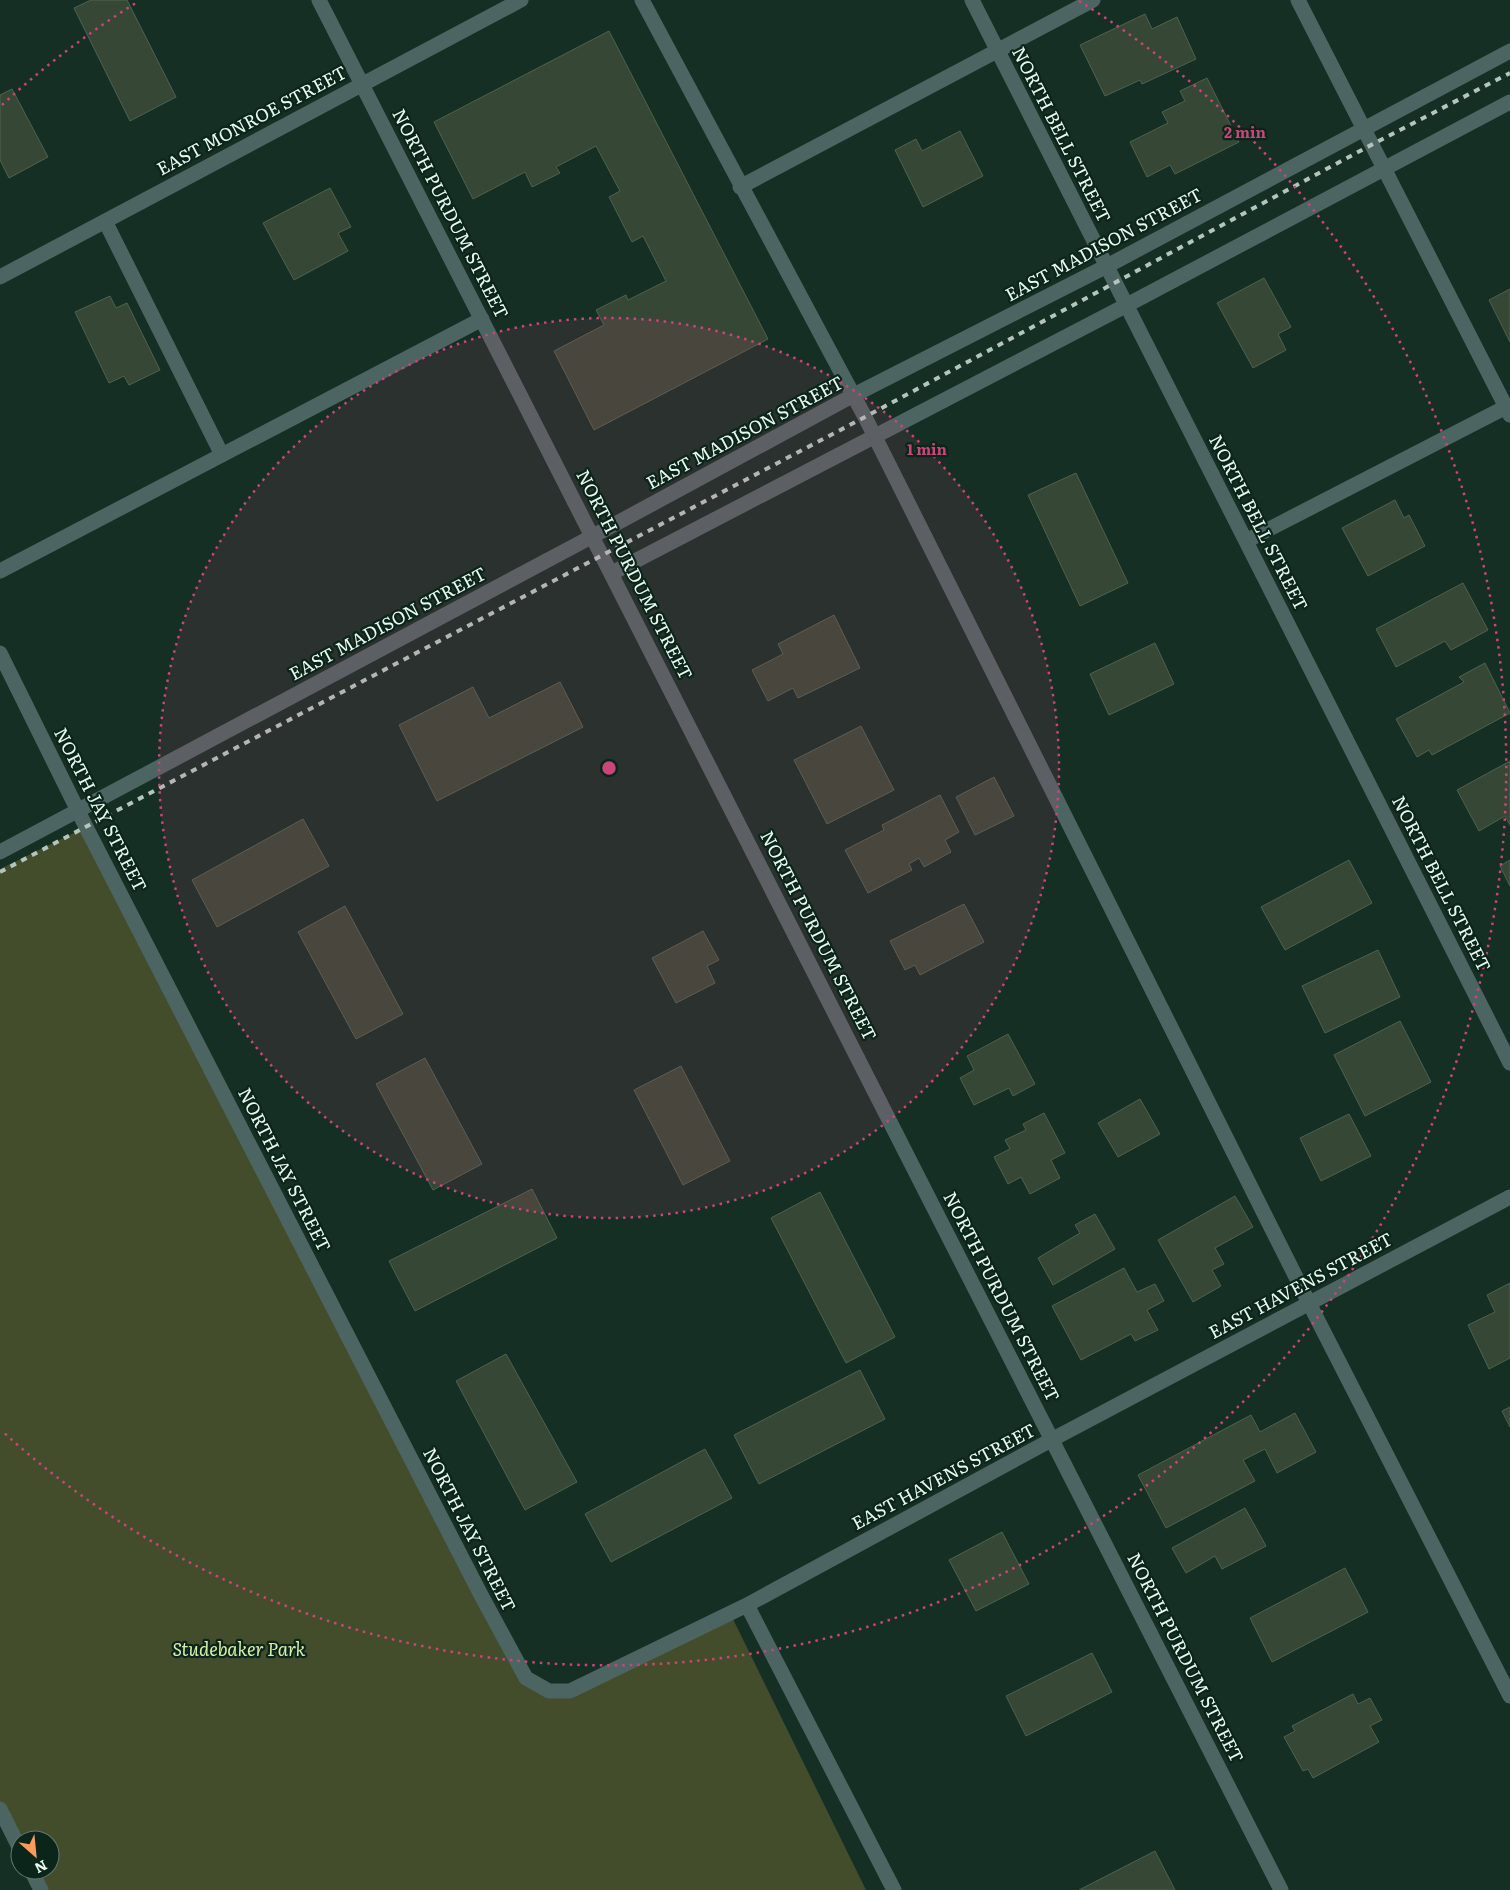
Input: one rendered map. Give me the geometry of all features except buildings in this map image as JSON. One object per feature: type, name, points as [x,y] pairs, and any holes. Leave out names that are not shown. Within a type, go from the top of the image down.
[{"type":"street","name":"NORTH PURDUM STREET","points":[[319,0],[1281,1890]]},
{"type":"street","name":"EAST MONROE STREET","points":[[0,277],[521,0]]},
{"type":"street","points":[[642,0],[740,187],[875,437],[1309,1303],[1510,1696]]},
{"type":"street","name":"NORTH BELL STREET","points":[[972,0],[1510,1063]]},
{"type":"street","points":[[740,187],[1093,0]]},
{"type":"street","points":[[1246,541],[1508,411],[1298,0]]},
{"type":"street","name":"EAST MADISON STREET","points":[[0,852],[852,396],[1107,266],[1510,51]]},
{"type":"street","points":[[612,574],[1510,102]]},
{"type":"street","points":[[105,221],[222,455]]},
{"type":"street","points":[[0,571],[482,319]]},
{"type":"street","name":"NORTH JAY STREET","points":[[0,654],[481,1596],[526,1678],[549,1692]]},
{"type":"street","name":"EAST HAVENS STREET","points":[[549,1692],[570,1691],[747,1605],[1053,1439],[1510,1197]]},
{"type":"street","points":[[747,1605],[894,1890]]},
{"type":"street","points":[[0,1809],[10,1830]]},
{"type":"green space","name":"Studebaker Park","points":[[86,827],[526,1678],[570,1691],[730,1613],[866,1890],[42,1890],[37,1880],[60,1880],[60,1830],[14,1830],[0,1806],[0,869]]},
{"type":"railway","points":[[0,872],[865,417],[1373,144],[1510,73]]}]
